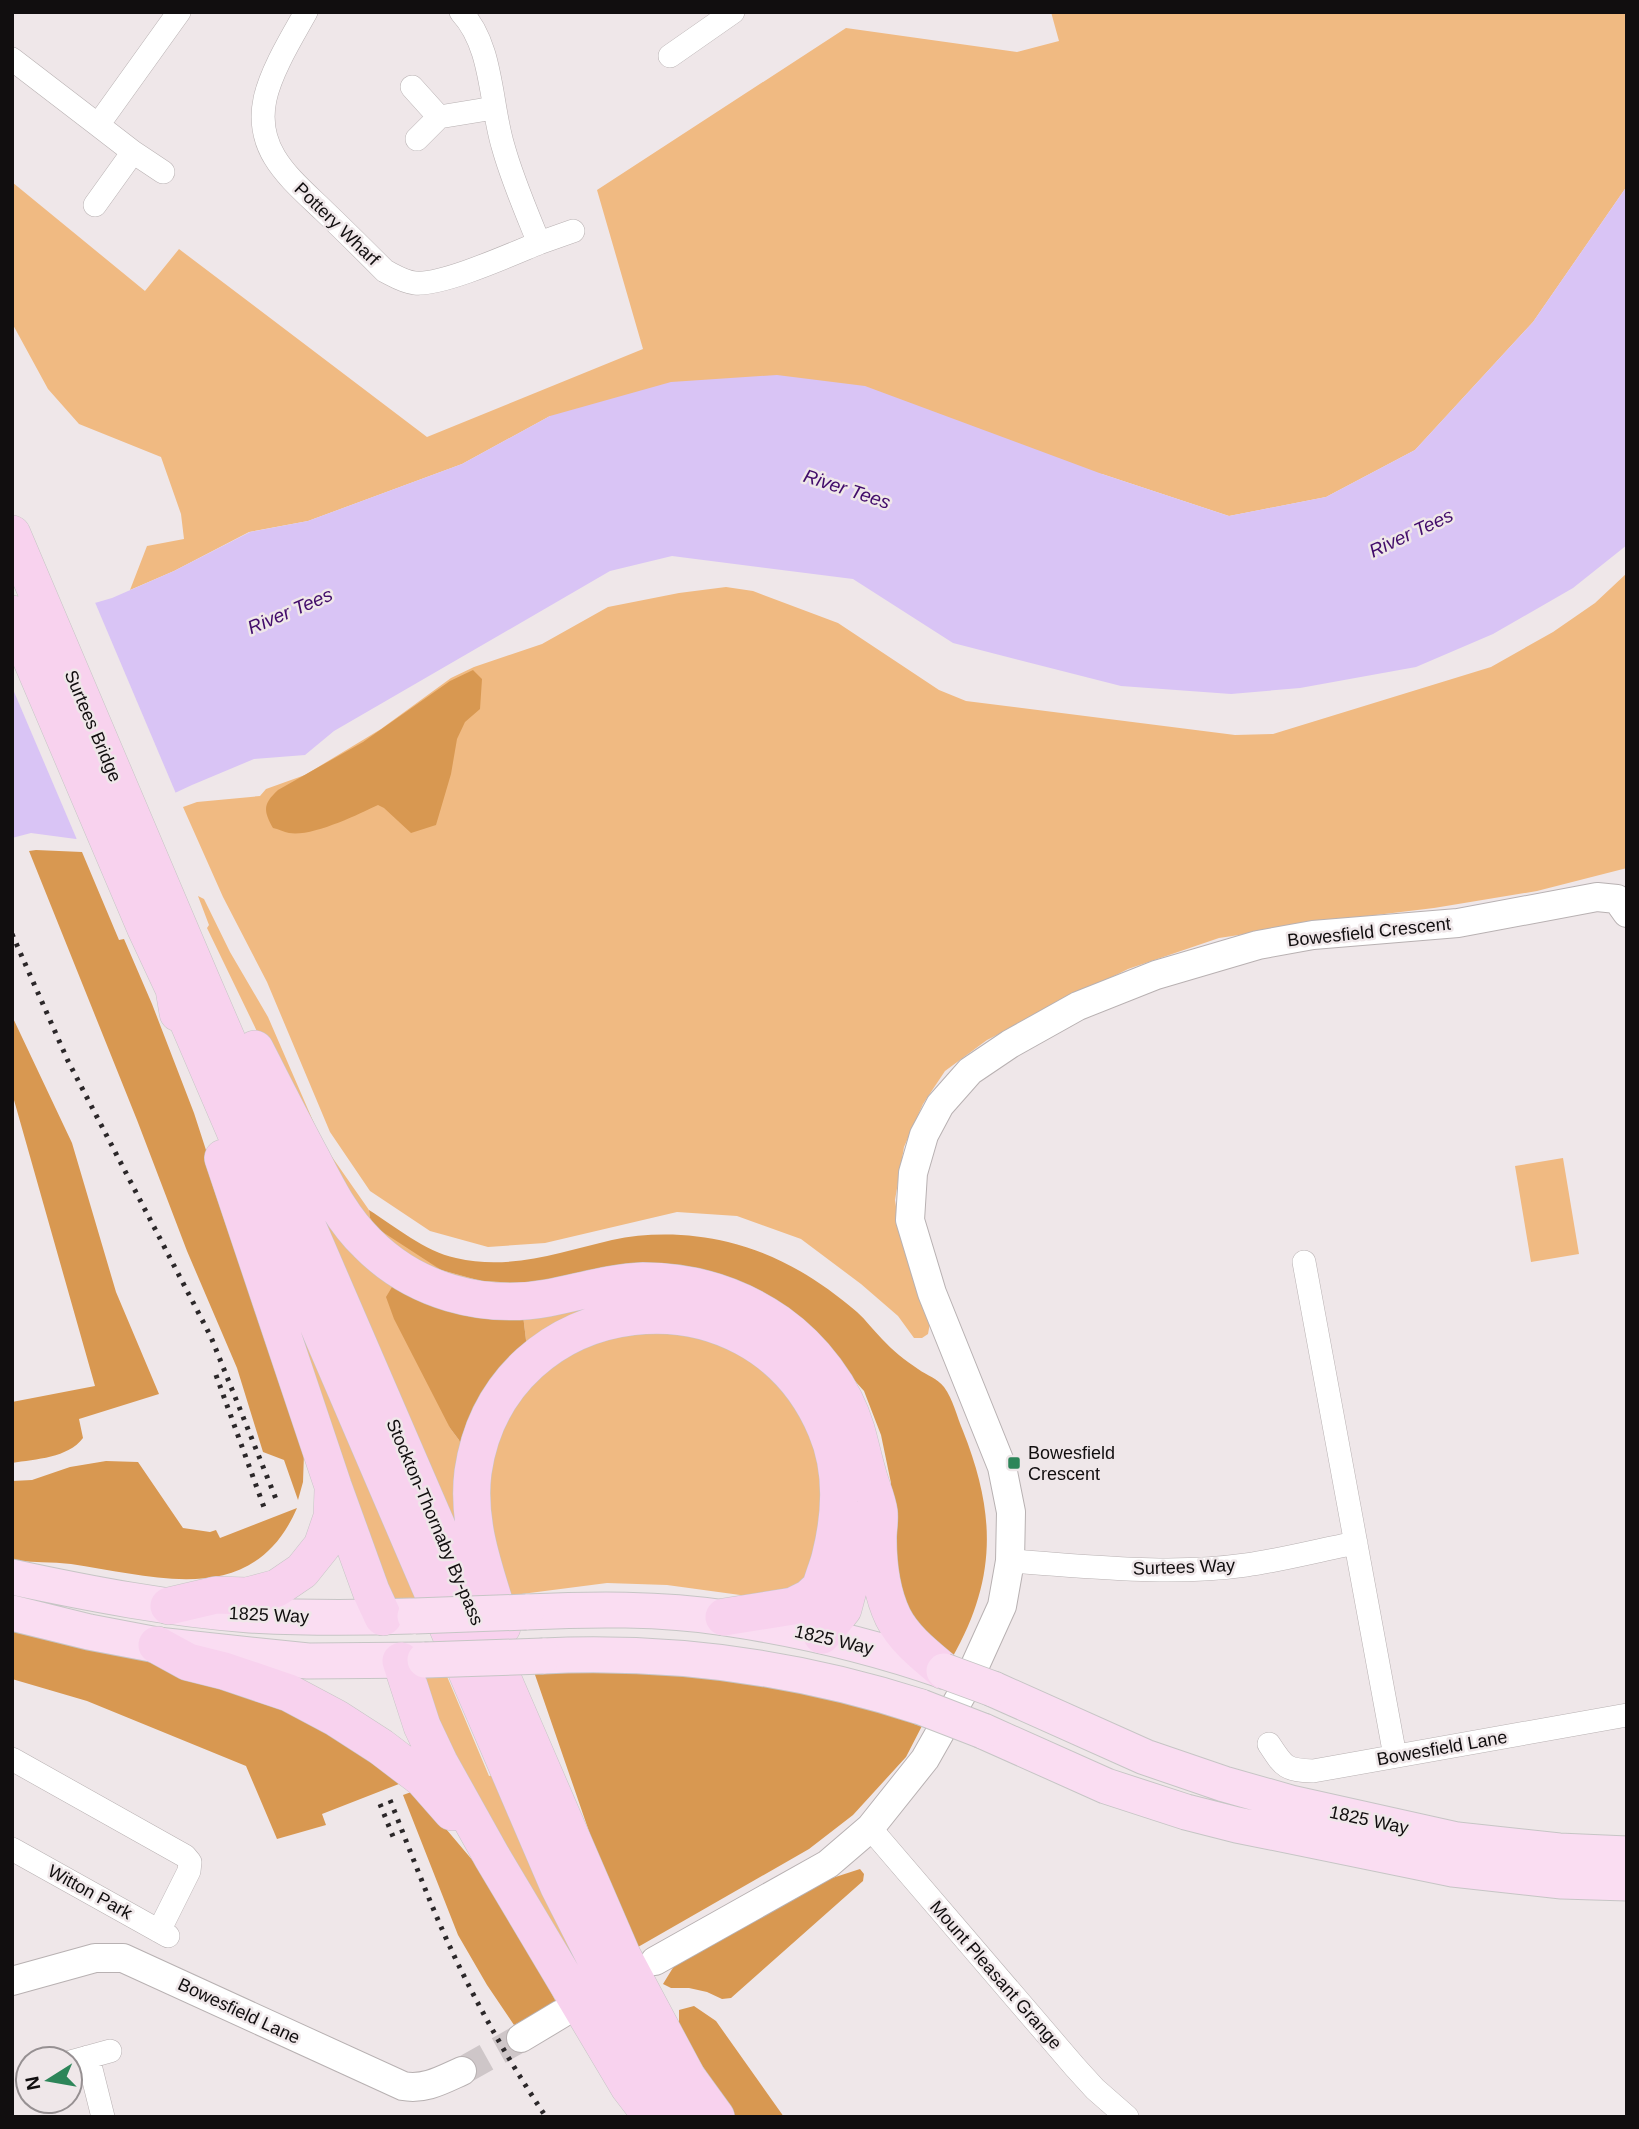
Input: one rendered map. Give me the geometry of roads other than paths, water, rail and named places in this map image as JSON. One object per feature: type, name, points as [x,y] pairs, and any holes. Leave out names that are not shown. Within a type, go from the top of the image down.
[{"type":"highway","name":"Surtees Bridge","points":[[12,534],[160,923]]},
{"type":"highway","name":"Surtees Bridge","points":[[12,614],[160,923]]},
{"type":"highway","points":[[160,923],[186,1058],[207,1111],[333,1486],[371,1591],[399,1617]]},
{"type":"highway","points":[[160,923],[211,958],[331,1195],[360,1236],[390,1264],[437,1289],[489,1301],[516,1302],[547,1298],[641,1281],[677,1283],[713,1291],[750,1305],[780,1324],[811,1353],[832,1379],[856,1427],[879,1512],[881,1573],[893,1616],[903,1633],[944,1671]]},
{"type":"highway","name":"Stockton-Thornaby By-pass","points":[[160,923],[559,1808],[622,1955],[687,2077],[716,2117]]},
{"type":"highway","name":"Stockton-Thornaby By-pass","points":[[173,989],[559,1887],[663,2092],[680,2117]]},
{"type":"highway","points":[[559,1808],[478,1548],[471,1498],[478,1447],[487,1423],[514,1381],[531,1362],[551,1346],[597,1324],[621,1317],[671,1315],[721,1326],[765,1350],[785,1367],[816,1407],[827,1430],[839,1479],[837,1530],[817,1604],[822,1636]]},
{"type":"highway","points":[[822,1636],[843,1609],[859,1549],[866,1469]]},
{"type":"highway","points":[[169,1606],[216,1595],[247,1596],[276,1588],[302,1571],[322,1546],[332,1517],[333,1486]]},
{"type":"highway","points":[[723,1617],[793,1606],[809,1598],[822,1586]]},
{"type":"highway","points":[[157,1645],[188,1662],[289,1693],[336,1718],[381,1747],[422,1779],[492,1857]]},
{"type":"highway","points":[[413,1661],[422,1726],[439,1762],[492,1857],[629,2087],[652,2117]]},
{"type":"main road","name":"1825 Way","points":[[12,1577],[169,1606],[291,1617],[399,1617],[598,1609],[723,1617],[822,1636],[879,1650],[944,1671],[993,1689],[1157,1761],[1290,1803],[1457,1840],[1559,1851],[1627,1854]]},
{"type":"main road","name":"1825 Way","points":[[12,1613],[157,1645],[308,1661],[413,1661],[618,1654],[701,1659],[764,1668],[810,1677],[920,1707],[983,1731],[1106,1786],[1237,1825],[1453,1869],[1563,1881],[1627,1883]]},
{"type":"main road","points":[[399,1617],[413,1661]]},
{"type":"main road","points":[[810,1677],[822,1636]]},
{"type":"street","points":[[98,125],[179,12]]},
{"type":"street","name":"Pottery Wharf","points":[[306,12],[269,83],[263,108],[269,147],[284,172],[386,271],[405,281],[436,282],[573,231]]},
{"type":"street","points":[[461,12],[470,21],[484,53],[494,108],[510,170],[539,243]]},
{"type":"street","points":[[670,56],[733,12]]},
{"type":"street","points":[[12,60],[163,172]]},
{"type":"street","points":[[412,88],[439,117]]},
{"type":"street","points":[[417,139],[439,117],[494,108]]},
{"type":"street","points":[[95,205],[133,152]]},
{"type":"street","name":"Bowesfield Crescent","points":[[870,1828],[925,1759],[963,1692],[1002,1606],[1010,1561],[1011,1512],[1002,1466],[932,1293],[910,1220],[913,1174],[923,1135],[940,1105],[970,1071],[1010,1044],[1079,1006],[1156,975],[1258,945],[1313,935],[1458,923],[1597,897],[1623,901]]},
{"type":"street","points":[[1304,1262],[1395,1756]]},
{"type":"street","name":"Surtees Way","points":[[1010,1561],[1116,1568],[1193,1569],[1245,1565],[1356,1544]]},
{"type":"street","name":"Bowesfield Lane","points":[[1269,1744],[1281,1762],[1292,1770],[1314,1771],[1627,1715]]},
{"type":"street","name":"Witton Park","points":[[12,1759],[185,1856],[190,1862],[189,1871],[163,1934],[12,1849]]},
{"type":"street","points":[[655,1961],[828,1864],[870,1828]]},
{"type":"street","name":"Mount Pleasant Grange","points":[[870,1828],[1075,2067],[1127,2117]]},
{"type":"street","name":"Bowesfield Lane","points":[[12,1981],[95,1958],[123,1958],[402,2086],[425,2087],[462,2071]]},
{"type":"street","points":[[521,2038],[561,2014]]},
{"type":"street","points":[[89,2057],[103,2117]]},
{"type":"water","name":"River Tees","points":[[1627,186],[1627,545],[1573,588],[1493,634],[1416,667],[1300,688],[1231,694],[1121,686],[953,643],[853,579],[672,556],[610,571],[334,731],[305,755],[254,759],[76,839],[31,833],[12,838],[12,627],[112,598],[174,571],[250,532],[308,521],[462,464],[550,416],[671,382],[777,375],[865,386],[1102,474],[1229,516],[1326,497],[1415,450],[1533,322]]},
{"type":"tunnel","points":[[462,2071],[521,2038]]},
{"type":"railway","points":[[12,934],[68,1061],[211,1337],[278,1504]]},
{"type":"railway","points":[[216,1375],[265,1510]]},
{"type":"railway","points":[[390,1800],[454,1956],[503,2049],[546,2117]]},
{"type":"railway","points":[[380,1804],[394,1839]]},
{"type":"place","name":"Bowesfield Crescent","points":[[1014,1463]]}]
